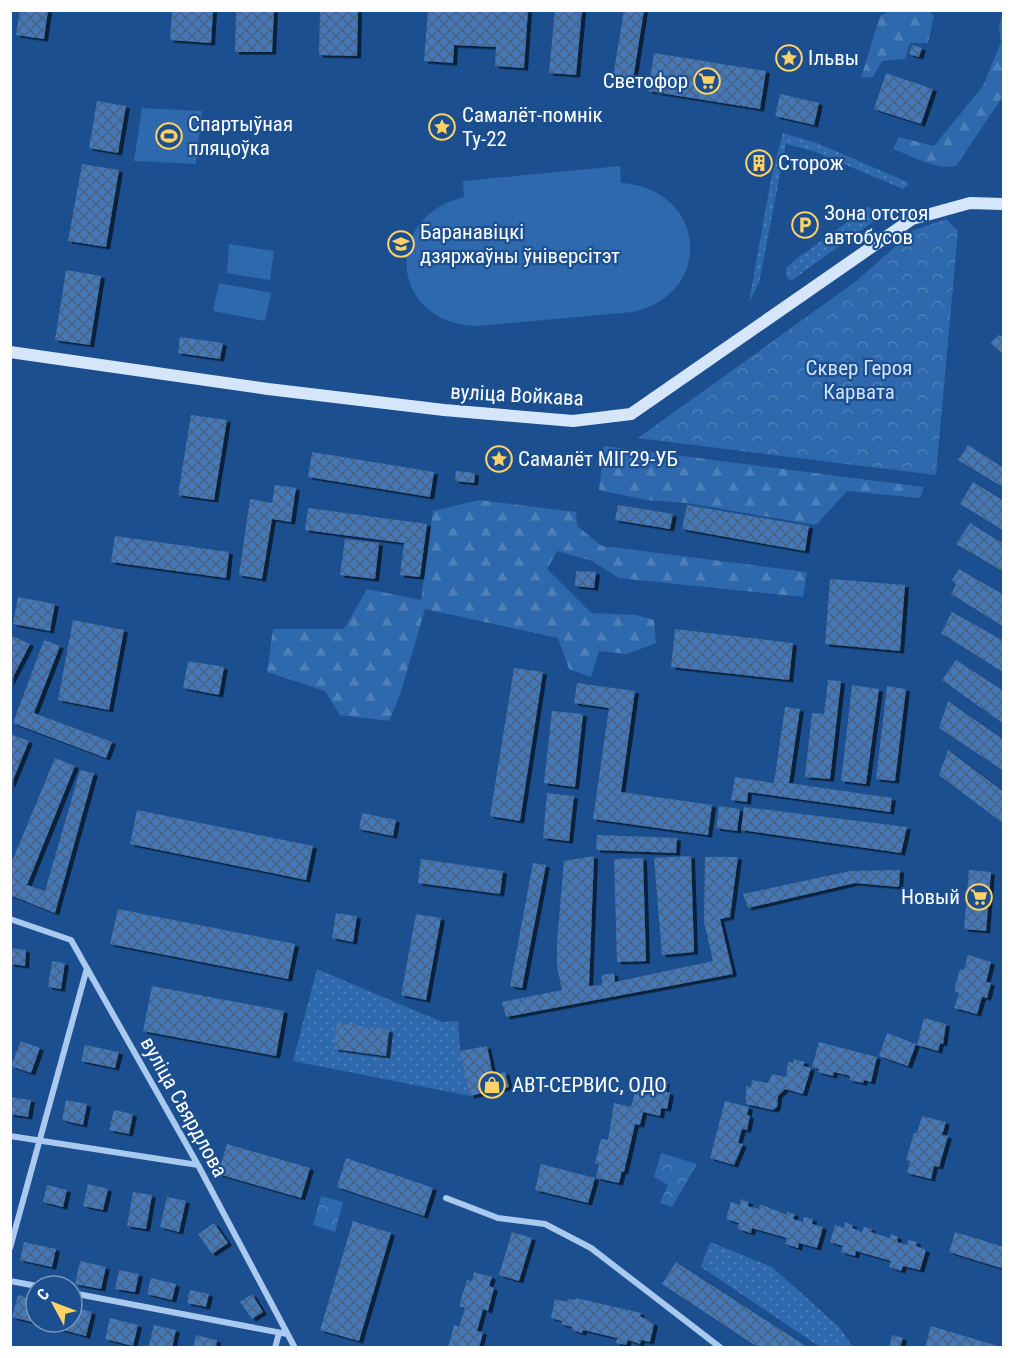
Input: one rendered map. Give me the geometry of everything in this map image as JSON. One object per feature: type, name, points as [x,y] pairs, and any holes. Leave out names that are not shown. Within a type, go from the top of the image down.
[{"type":"main road","name":"вуліца Войкава","points":[[10,352],[444,410],[573,421],[631,414],[912,219],[970,203],[1001,203]]},
{"type":"street","name":"вуліца Свярдлова","points":[[10,919],[71,940],[198,1165],[295,1347]]},
{"type":"street","points":[[10,1248],[87,968]]},
{"type":"street","points":[[10,1136],[198,1165]]},
{"type":"street","points":[[446,1198],[498,1218],[545,1224],[591,1248],[721,1347]]},
{"type":"street","points":[[84,1295],[287,1334]]},
{"type":"street","points":[[275,1347],[279,1333]]},
{"type":"green space","points":[[891,10],[929,11],[934,16],[928,43],[910,43],[905,59],[882,61],[873,77],[861,78],[880,16]]},
{"type":"green space","points":[[1003,11],[1003,96],[956,166],[941,166],[924,162],[893,149],[899,137],[934,146],[983,86],[1001,42],[999,27]]},
{"type":"green space","name":"Спартыўная пляцоўка","points":[[142,108],[202,111],[196,164],[134,161]]},
{"type":"green space","points":[[783,133],[817,143],[907,182],[908,185],[903,189],[813,151],[786,144],[759,283],[749,302],[771,179]]},
{"type":"green space","points":[[620,166],[621,183],[649,189],[670,203],[684,221],[690,242],[688,264],[678,285],[660,301],[633,312],[476,326],[447,320],[426,307],[413,289],[407,268],[409,246],[419,225],[437,208],[464,197],[463,181]]},
{"type":"green space","points":[[868,207],[878,211],[877,219],[791,281],[786,276],[786,268],[796,259]]},
{"type":"green space","name":"Сквер Героя Карвата","points":[[946,219],[958,231],[936,475],[638,438],[855,282],[914,230]]},
{"type":"green space","points":[[229,244],[274,251],[270,280],[227,273]]},
{"type":"green space","points":[[219,283],[271,293],[265,321],[213,311]]},
{"type":"green space","points":[[604,446],[924,487],[920,498],[847,491],[816,525],[687,503],[646,500],[599,490]]},
{"type":"green space","points":[[479,500],[576,512],[577,526],[602,546],[807,572],[803,597],[619,578],[592,561],[557,551],[547,569],[591,613],[636,615],[654,620],[656,643],[627,654],[599,651],[591,677],[569,669],[558,638],[425,609],[400,695],[389,721],[340,715],[325,691],[267,672],[273,629],[344,629],[367,589],[421,600],[433,511]]},
{"type":"green space","points":[[317,969],[442,1022],[458,1021],[460,1051],[470,1096],[293,1061]]},
{"type":"green space","points":[[661,1153],[697,1164],[672,1207],[660,1203],[668,1185],[654,1177]]},
{"type":"green space","points":[[321,1196],[343,1202],[335,1232],[313,1225]]},
{"type":"green space","points":[[710,1242],[772,1267],[839,1327],[853,1347],[820,1347],[701,1267]]},
{"type":"building","points":[[20,10],[48,10],[44,39],[16,35]]},
{"type":"building","points":[[172,10],[213,10],[211,43],[170,40]]},
{"type":"building","points":[[236,10],[274,10],[272,52],[235,52]]},
{"type":"building","points":[[320,10],[358,10],[357,56],[319,55]]},
{"type":"building","points":[[428,10],[528,10],[524,68],[495,66],[496,47],[454,45],[453,63],[424,61]]},
{"type":"building","points":[[555,10],[582,10],[576,75],[549,73]]},
{"type":"building","points":[[624,10],[644,10],[632,86],[612,83]]},
{"type":"building","points":[[912,45],[922,48],[919,57],[909,54]]},
{"type":"building","name":"Светофор","points":[[654,53],[766,71],[760,109],[648,91]]},
{"type":"building","points":[[886,73],[933,89],[921,124],[874,109]]},
{"type":"building","points":[[780,94],[819,103],[814,125],[775,116]]},
{"type":"building","points":[[97,101],[126,106],[118,153],[89,148]]},
{"type":"building","name":"Сторож","points":[[754,153],[766,155],[763,173],[751,170]]},
{"type":"building","points":[[82,164],[119,170],[106,247],[68,241]]},
{"type":"building","points":[[66,270],[101,276],[90,345],[55,340]]},
{"type":"building","points":[[999,335],[1002,337],[1004,335],[1004,355],[990,343]]},
{"type":"building","points":[[180,337],[223,343],[220,359],[178,353]]},
{"type":"building","points":[[191,415],[227,420],[214,500],[178,495]]},
{"type":"building","points":[[968,445],[1004,468],[1004,488],[958,460]]},
{"type":"building","points":[[312,452],[434,472],[430,497],[308,477]]},
{"type":"building","points":[[456,471],[475,473],[474,483],[455,481]]},
{"type":"building","points":[[973,482],[1004,501],[1004,531],[960,504]]},
{"type":"building","points":[[275,485],[296,488],[291,522],[272,519],[262,579],[239,575],[250,499],[272,503]]},
{"type":"building","points":[[618,505],[673,514],[670,529],[615,520]]},
{"type":"building","points":[[687,505],[809,526],[805,551],[682,529]]},
{"type":"building","points":[[308,508],[427,524],[420,577],[400,575],[404,543],[305,530]]},
{"type":"building","points":[[970,523],[1004,544],[1004,572],[956,544]]},
{"type":"building","points":[[115,536],[229,552],[226,578],[111,562]]},
{"type":"building","points":[[345,539],[379,543],[375,579],[340,575]]},
{"type":"building","points":[[959,569],[1004,595],[1004,627],[951,594],[956,585],[952,580]]},
{"type":"building","points":[[576,571],[596,572],[594,588],[575,586]]},
{"type":"building","points":[[830,579],[905,585],[900,651],[825,644]]},
{"type":"building","points":[[18,597],[55,604],[50,631],[13,624]]},
{"type":"building","points":[[952,612],[1004,641],[1004,673],[941,633]]},
{"type":"building","points":[[73,620],[124,630],[109,710],[58,700]]},
{"type":"building","points":[[675,629],[793,643],[789,680],[671,667]]},
{"type":"building","points":[[12,636],[30,644],[10,683],[10,639]]},
{"type":"building","points":[[44,640],[60,646],[34,713],[112,742],[106,758],[13,723]]},
{"type":"building","points":[[956,660],[1004,691],[1004,724],[942,680]]},
{"type":"building","points":[[188,661],[224,667],[219,695],[183,688]]},
{"type":"building","points":[[514,668],[543,672],[520,821],[490,816]]},
{"type":"building","points":[[828,680],[841,681],[830,779],[805,777],[812,713],[824,714]]},
{"type":"building","points":[[577,683],[635,691],[621,792],[712,805],[708,835],[593,819],[609,708],[574,703]]},
{"type":"building","points":[[852,685],[879,689],[866,784],[841,781]]},
{"type":"building","points":[[887,686],[906,689],[895,781],[876,779]]},
{"type":"building","points":[[948,701],[1004,740],[1004,771],[939,728]]},
{"type":"building","points":[[785,707],[800,709],[789,783],[892,798],[890,812],[748,792],[747,802],[731,800],[735,777],[774,783]]},
{"type":"building","points":[[552,711],[583,714],[575,787],[544,783]]},
{"type":"building","points":[[10,734],[29,741],[11,785],[10,785]]},
{"type":"building","points":[[948,750],[1004,792],[1004,824],[939,775]]},
{"type":"building","points":[[55,758],[75,766],[27,885],[45,891],[80,770],[94,773],[55,913],[10,895],[10,866]]},
{"type":"building","points":[[547,793],[574,796],[569,841],[543,838]]},
{"type":"building","points":[[719,806],[740,809],[737,831],[716,828]]},
{"type":"building","points":[[744,807],[907,827],[901,853],[741,830]]},
{"type":"building","points":[[137,810],[313,846],[306,880],[130,844]]},
{"type":"building","points":[[362,813],[396,820],[393,836],[359,829]]},
{"type":"building","points":[[597,835],[677,838],[676,853],[596,850]]},
{"type":"building","points":[[594,856],[589,986],[602,985],[602,975],[614,973],[615,982],[713,961],[704,921],[705,857],[738,857],[730,917],[720,919],[733,974],[506,1017],[502,1002],[562,990],[557,967],[557,942],[564,861]]},
{"type":"building","points":[[691,856],[694,952],[662,955],[654,858]]},
{"type":"building","points":[[643,858],[646,961],[617,962],[614,859]]},
{"type":"building","points":[[421,859],[503,871],[500,894],[418,883]]},
{"type":"building","points":[[533,863],[546,865],[522,988],[510,986]]},
{"type":"building","points":[[900,870],[899,887],[855,883],[748,908],[743,894],[850,871]]},
{"type":"building","points":[[969,870],[991,872],[986,931],[964,929]]},
{"type":"building","points":[[118,909],[295,944],[288,979],[110,944]]},
{"type":"building","points":[[336,913],[357,916],[353,942],[332,938]]},
{"type":"building","points":[[416,914],[441,918],[426,1000],[401,995]]},
{"type":"building","points":[[10,948],[26,950],[25,966],[10,964]]},
{"type":"building","points":[[968,955],[991,962],[986,982],[991,983],[987,998],[982,997],[977,1014],[954,1008],[959,993],[954,991],[960,969],[964,970]]},
{"type":"building","points":[[52,961],[65,963],[61,989],[48,987]]},
{"type":"building","points":[[152,986],[284,1011],[276,1056],[143,1031]]},
{"type":"building","points":[[924,1018],[946,1024],[943,1044],[940,1043],[938,1051],[917,1045]]},
{"type":"building","points":[[337,1023],[389,1030],[386,1056],[334,1049]]},
{"type":"building","points":[[887,1033],[916,1044],[908,1066],[879,1056]]},
{"type":"building","points":[[21,1041],[40,1048],[31,1073],[11,1066]]},
{"type":"building","points":[[819,1042],[877,1057],[871,1082],[849,1080],[850,1076],[834,1072],[833,1076],[818,1072],[819,1069],[812,1067]]},
{"type":"building","points":[[85,1045],[119,1052],[115,1068],[81,1061]]},
{"type":"building","points":[[487,1046],[493,1075],[505,1072],[509,1087],[470,1096],[460,1051]]},
{"type":"building","points":[[794,1059],[805,1062],[803,1066],[811,1068],[803,1094],[785,1089],[778,1096],[777,1107],[773,1110],[746,1104],[746,1086],[751,1087],[752,1080],[768,1083],[772,1074],[786,1077],[788,1062],[793,1063]]},
{"type":"building","points":[[651,1079],[666,1082],[664,1091],[670,1093],[667,1109],[661,1108],[660,1116],[643,1112],[640,1125],[635,1124],[624,1172],[622,1171],[619,1183],[596,1178],[599,1164],[595,1163],[601,1139],[608,1140],[614,1103],[631,1107],[635,1092],[648,1095]]},
{"type":"building","points":[[10,1097],[31,1100],[28,1117],[10,1114]]},
{"type":"building","points":[[66,1100],[87,1104],[83,1125],[62,1120]]},
{"type":"building","points":[[725,1101],[749,1107],[747,1130],[742,1129],[738,1143],[743,1144],[734,1165],[710,1158]]},
{"type":"building","points":[[114,1110],[133,1114],[129,1134],[109,1130]]},
{"type":"building","points":[[922,1116],[946,1122],[942,1135],[948,1136],[939,1167],[934,1166],[931,1179],[907,1173],[910,1161],[906,1160]]},
{"type":"building","points":[[227,1144],[310,1168],[301,1198],[218,1174]]},
{"type":"building","points":[[346,1158],[433,1188],[424,1216],[337,1187]]},
{"type":"building","points":[[541,1164],[595,1178],[588,1203],[535,1190]]},
{"type":"building","points":[[88,1184],[108,1189],[103,1210],[83,1206]]},
{"type":"building","points":[[47,1185],[67,1190],[63,1207],[43,1202]]},
{"type":"building","points":[[133,1192],[152,1195],[146,1229],[127,1226]]},
{"type":"building","points":[[167,1197],[186,1201],[179,1232],[160,1227]]},
{"type":"building","points":[[741,1199],[749,1202],[748,1206],[759,1209],[760,1204],[787,1215],[787,1212],[795,1214],[793,1219],[803,1222],[804,1217],[813,1219],[812,1224],[823,1227],[817,1248],[799,1243],[798,1248],[785,1244],[787,1238],[752,1228],[751,1233],[738,1229],[739,1223],[726,1219],[731,1202],[740,1205]]},
{"type":"building","points":[[353,1221],[391,1233],[359,1341],[320,1330]]},
{"type":"building","points":[[845,1222],[862,1232],[864,1227],[872,1229],[871,1232],[890,1238],[891,1234],[898,1237],[897,1242],[907,1245],[908,1240],[917,1242],[916,1246],[926,1250],[920,1270],[903,1266],[901,1271],[889,1267],[891,1261],[856,1251],[855,1256],[841,1252],[843,1246],[830,1242],[835,1225],[844,1228]]},
{"type":"building","points":[[214,1223],[228,1243],[212,1254],[198,1234]]},
{"type":"building","points":[[512,1232],[532,1238],[519,1281],[499,1275]]},
{"type":"building","points":[[955,1232],[1004,1247],[1004,1269],[949,1252]]},
{"type":"building","points":[[24,1242],[56,1249],[52,1267],[20,1260]]},
{"type":"building","points":[[80,1261],[106,1267],[101,1289],[84,1286],[84,1274],[77,1274]]},
{"type":"building","points":[[676,1262],[809,1348],[759,1348],[662,1284]]},
{"type":"building","points":[[119,1270],[139,1274],[135,1292],[115,1289]]},
{"type":"building","points":[[474,1272],[492,1277],[489,1286],[494,1288],[488,1311],[483,1309],[477,1331],[483,1332],[479,1348],[448,1348],[454,1325],[459,1327],[465,1308],[459,1306],[467,1280],[472,1281]]},
{"type":"building","points":[[151,1278],[176,1284],[172,1300],[147,1294]]},
{"type":"building","points":[[190,1290],[209,1294],[206,1307],[187,1303]]},
{"type":"building","points":[[252,1294],[263,1312],[252,1319],[240,1302]]},
{"type":"building","points":[[18,1295],[24,1297],[24,1320],[12,1317]]},
{"type":"building","points":[[576,1298],[641,1313],[640,1316],[654,1324],[650,1342],[641,1340],[640,1344],[628,1340],[626,1345],[616,1343],[617,1338],[583,1330],[582,1333],[572,1330],[572,1327],[561,1324],[562,1321],[551,1318],[555,1299],[567,1302],[568,1299],[575,1300]]},
{"type":"building","points":[[84,1310],[92,1312],[86,1336],[78,1334],[84,1334]]},
{"type":"building","points":[[110,1318],[138,1325],[133,1346],[105,1339]]},
{"type":"building","points":[[154,1325],[176,1330],[172,1348],[148,1348]]},
{"type":"building","points":[[931,1326],[1001,1347],[1001,1348],[925,1348]]},
{"type":"building","points":[[196,1335],[217,1340],[216,1348],[193,1348]]},
{"type":"building","points":[[892,1335],[903,1338],[900,1348],[889,1348]]},
{"type":"place","name":"Ільвы","points":[[789,58]]},
{"type":"place","name":"Светофор","points":[[707,81]]},
{"type":"place","name":"Самалёт-помнік Ту-22","points":[[442,127]]},
{"type":"place","name":"Спартыўная пляцоўка","points":[[169,136]]},
{"type":"place","name":"Сторож","points":[[759,163]]},
{"type":"place","name":"Зона отстоя автобусов","points":[[805,225]]},
{"type":"place","name":"Баранавіцкі дзяржаўны ўніверсітэт","points":[[401,244]]},
{"type":"place","name":"Самалёт МІГ29-УБ","points":[[499,459]]},
{"type":"place","name":"Новый","points":[[979,897]]},
{"type":"place","name":"АВТ-СЕРВИС, ОДО","points":[[492,1085]]}]
